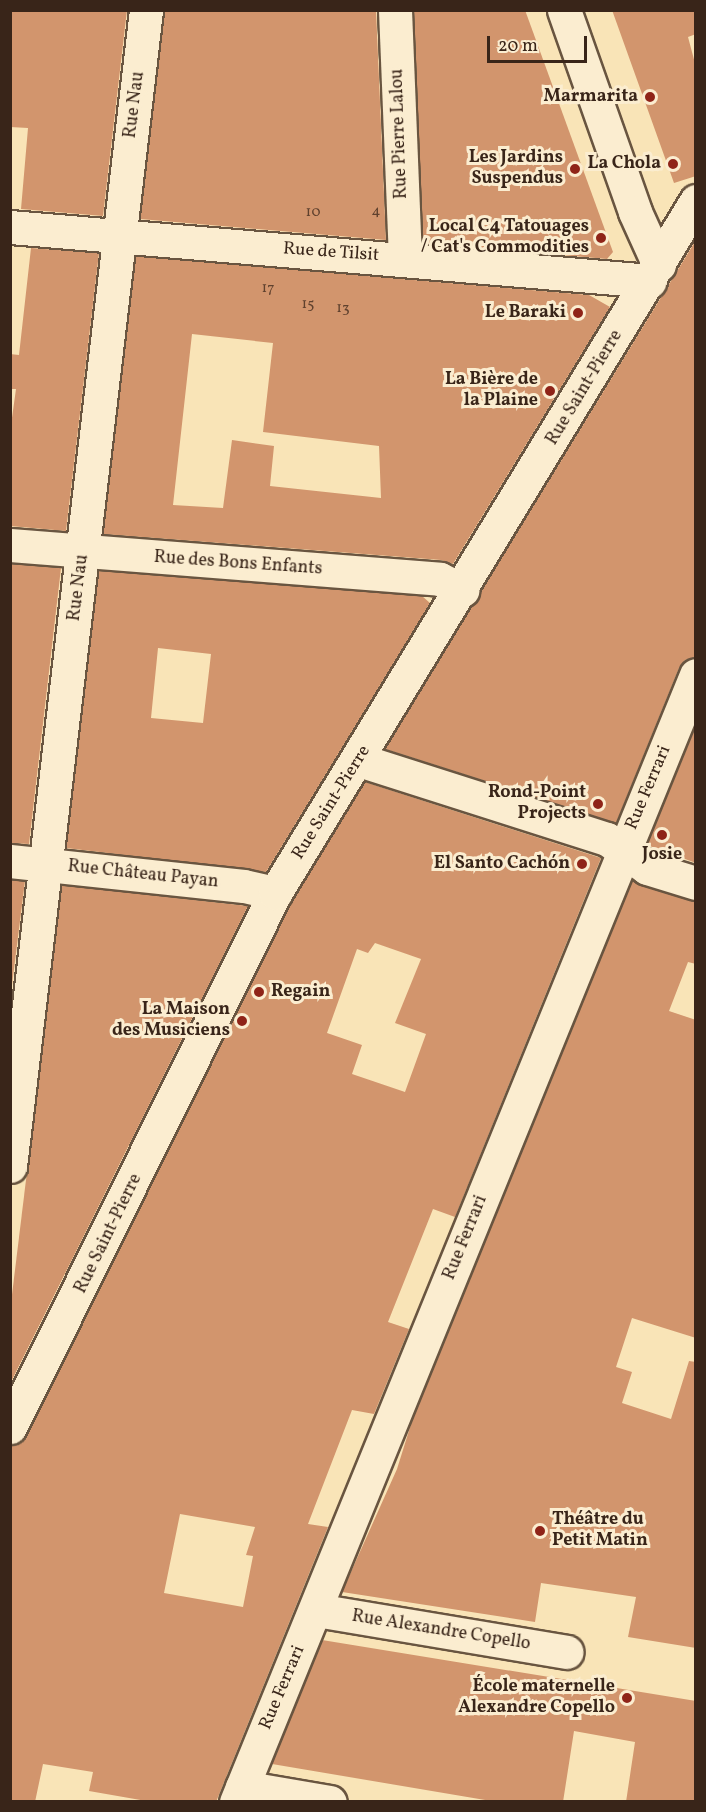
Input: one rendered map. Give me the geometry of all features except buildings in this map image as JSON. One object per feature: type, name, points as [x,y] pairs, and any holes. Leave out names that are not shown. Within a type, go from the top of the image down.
[{"type":"street","name":"Rue Nau","points":[[10,1166],[48,865],[146,10]]},
{"type":"street","name":"Rue Pierre Lalou","points":[[395,10],[405,258]]},
{"type":"street","points":[[564,10],[655,273]]},
{"type":"street","name":"Rue Saint-Pierre","points":[[10,1427],[275,893],[463,590],[655,273],[696,201]]},
{"type":"street","name":"Rue de Tilsit","points":[[10,227],[119,238],[655,273]]},
{"type":"street","name":"Rue des Bons Enfants","points":[[10,545],[440,579],[463,590]]},
{"type":"street","name":"Rue Ferrari","points":[[239,1794],[316,1610],[621,852],[696,675]]},
{"type":"street","points":[[359,760],[607,839],[621,852],[647,868],[696,883]]},
{"type":"street","name":"Rue Château Payan","points":[[10,861],[275,893]]},
{"type":"street","name":"Rue Alexandre Copello","points":[[316,1610],[567,1652]]},
{"type":"street","points":[[239,1794],[311,1800]]},
{"type":"place","name":"Marmarita","points":[[650,97]]},
{"type":"place","name":"La Chola","points":[[673,164]]},
{"type":"place","name":"Les Jardins Suspendus","points":[[575,169]]},
{"type":"place","name":"Local C4 Tatouages / Cat's Commodities","points":[[601,238]]},
{"type":"place","name":"Le Baraki","points":[[578,313]]},
{"type":"place","name":"La Bière de la Plaine","points":[[550,391]]},
{"type":"place","name":"Rond-Point Projects","points":[[598,804]]},
{"type":"place","name":"Josie","points":[[662,835]]},
{"type":"place","name":"El Santo Cachón","points":[[582,864]]},
{"type":"place","name":"Regain","points":[[259,992]]},
{"type":"place","name":"La Maison des Musiciens","points":[[242,1021]]},
{"type":"place","name":"Théâtre du Petit Matin","points":[[540,1531]]},
{"type":"place","name":"École maternelle Alexandre Copello","points":[[627,1698]]}]
